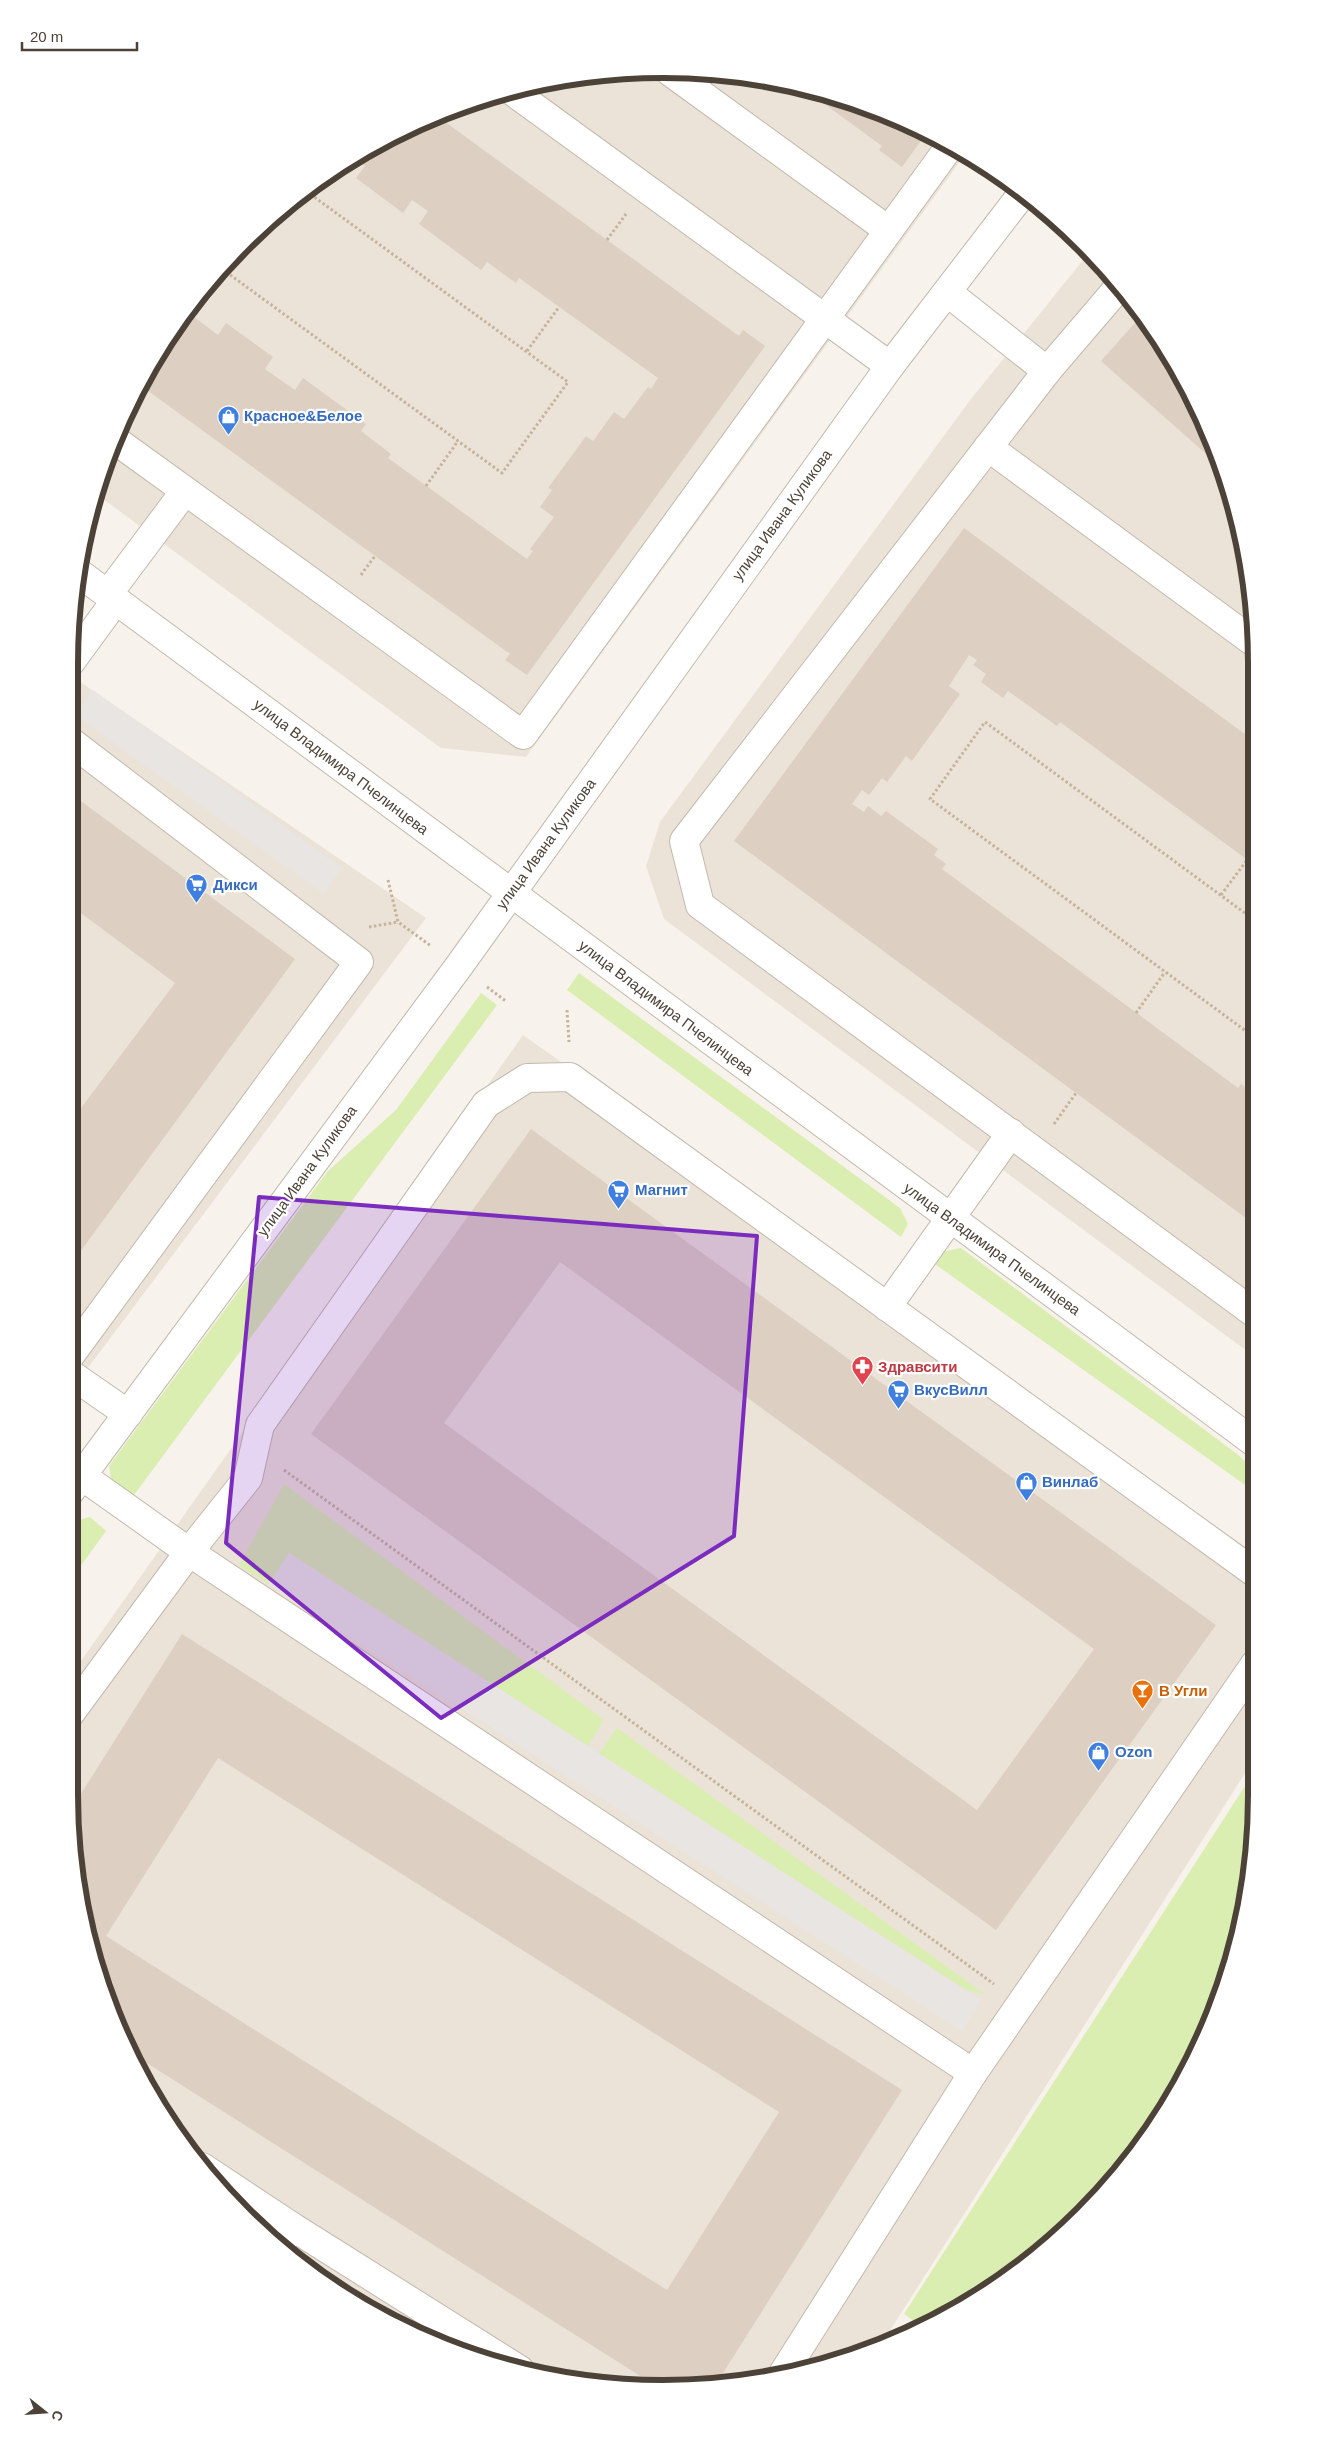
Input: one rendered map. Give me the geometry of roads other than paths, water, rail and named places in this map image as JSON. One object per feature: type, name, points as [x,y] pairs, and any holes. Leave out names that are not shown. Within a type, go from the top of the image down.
[{"type":"street","points":[[679,78],[888,230]]},
{"type":"street","points":[[518,95],[890,366]]},
{"type":"street","points":[[120,444],[523,735],[946,151]]},
{"type":"street","name":"улица Ивана Куликова","points":[[78,1482],[510,893],[890,366],[1019,198]]},
{"type":"street","points":[[1115,291],[1047,371],[684,841],[700,905],[1248,1309]]},
{"type":"street","points":[[947,292],[1047,371]]},
{"type":"street","points":[[988,447],[1247,639]]},
{"type":"street","points":[[78,650],[112,597],[185,491]]},
{"type":"street","name":"улица Владимира Пчелинцева","points":[[85,576],[1248,1438]]},
{"type":"street","points":[[78,747],[359,962],[78,1346]]},
{"type":"street","points":[[78,1703],[189,1552],[248,1478],[260,1426],[486,1104],[527,1078],[570,1078],[1248,1568]]},
{"type":"street","points":[[887,1307],[1011,1133]]},
{"type":"street","points":[[78,1379],[128,1414]]},
{"type":"street","points":[[78,1486],[189,1552],[973,2073]]},
{"type":"street","points":[[788,2366],[973,2073],[1248,1676]]},
{"type":"street","points":[[241,2200],[286,2237],[490,2353]]},
{"type":"place","name":"Красное&Белое","points":[[228,435]]},
{"type":"place","name":"Дикси","points":[[197,904]]},
{"type":"place","name":"Магнит","points":[[619,1209]]},
{"type":"place","name":"Здравсити","points":[[862,1386]]},
{"type":"place","name":"ВкусВилл","points":[[898,1409]]},
{"type":"place","name":"Винлаб","points":[[1026,1501]]},
{"type":"place","name":"В Угли","points":[[1143,1710]]},
{"type":"place","name":"Ozon","points":[[1099,1771]]}]
